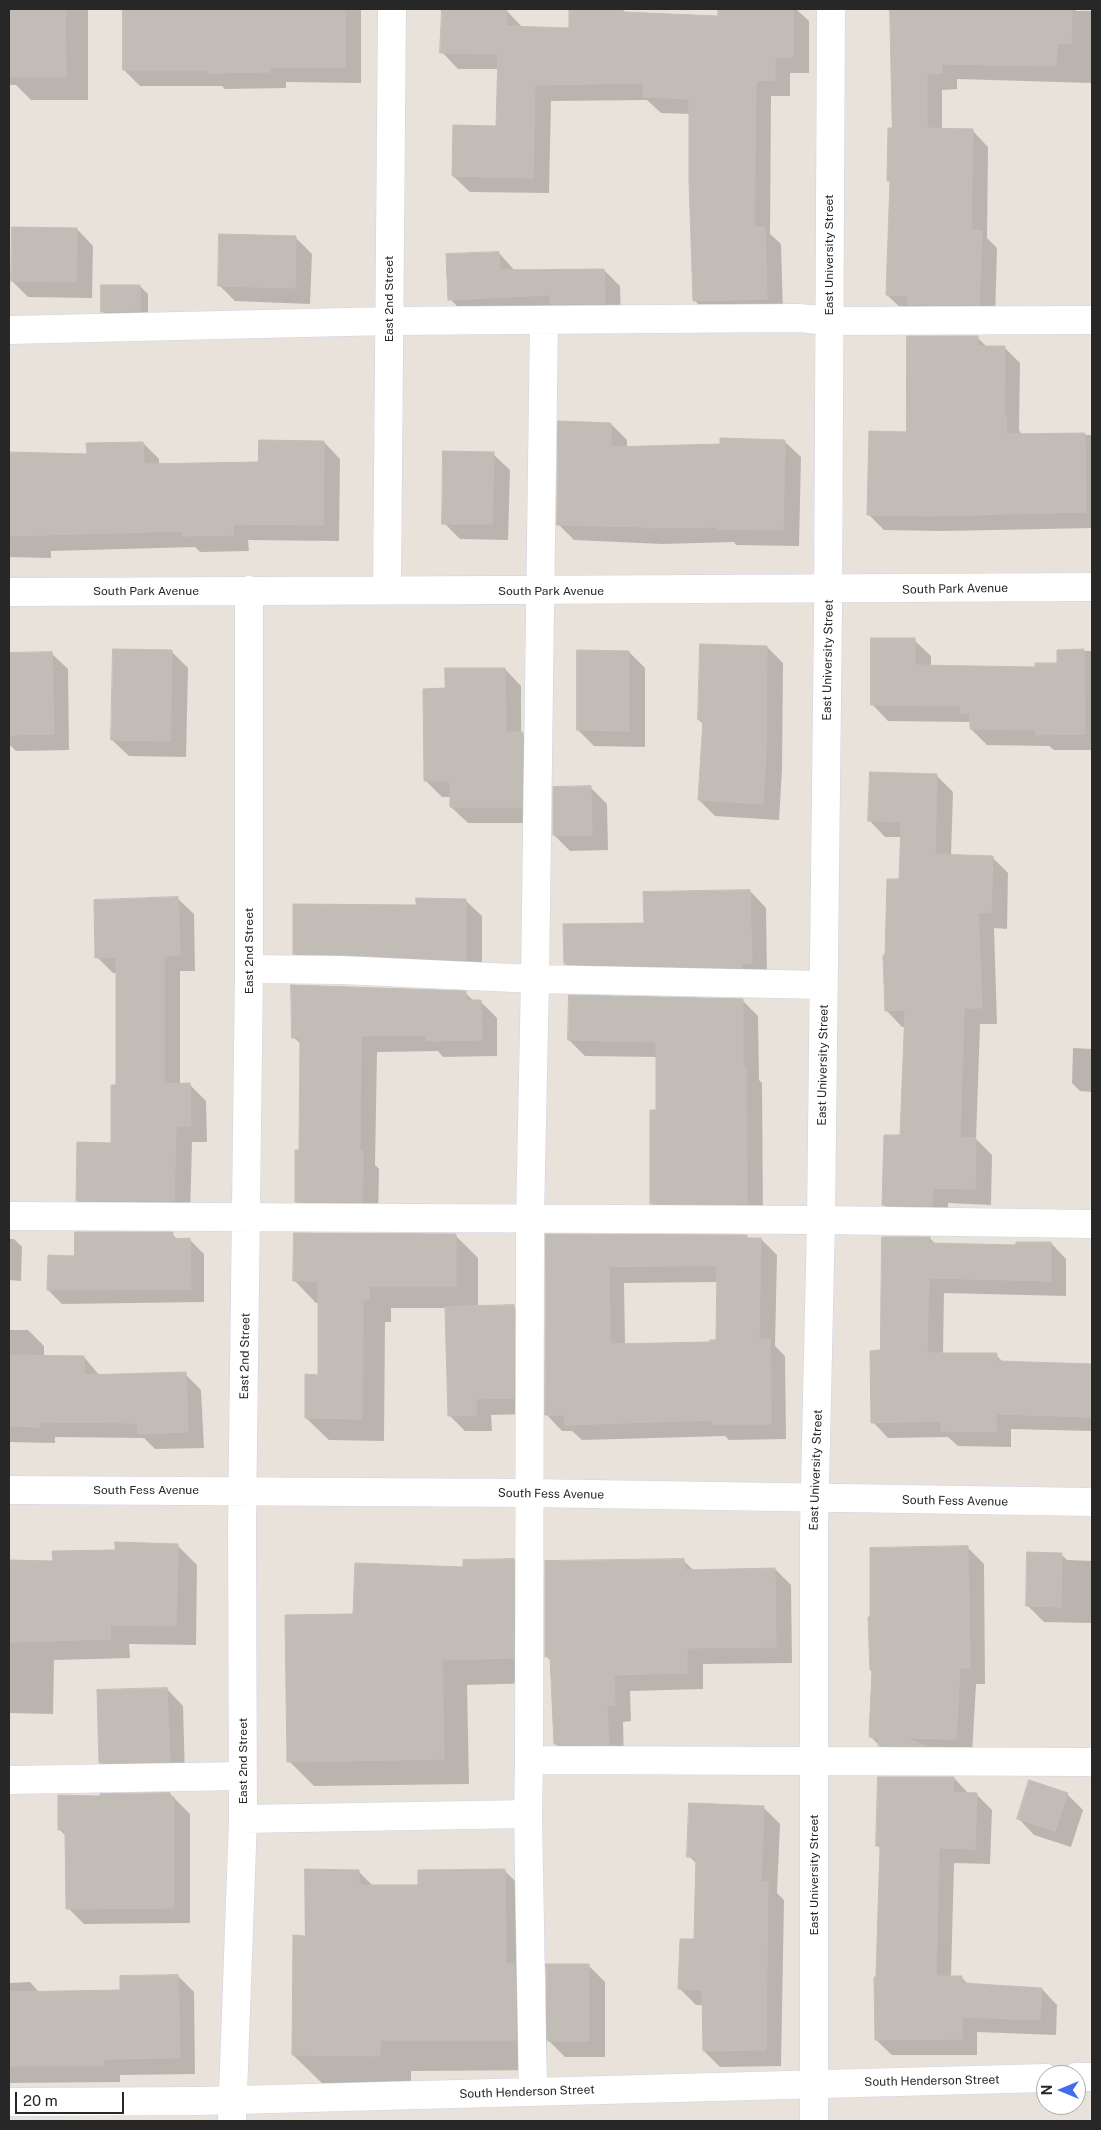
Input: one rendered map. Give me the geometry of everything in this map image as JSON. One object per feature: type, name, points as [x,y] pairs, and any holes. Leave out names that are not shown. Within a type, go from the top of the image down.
[{"type":"street","name":"East 2nd Street","points":[[387,590],[392,9]]},
{"type":"street","name":"East University Street","points":[[814,2121],[814,1530],[824,985],[831,9]]},
{"type":"street","points":[[9,330],[389,321],[799,318],[828,321],[1092,320]]},
{"type":"street","points":[[533,2092],[528,1814],[530,1219],[536,979],[544,320]]},
{"type":"street","name":"South Park Avenue","points":[[9,592],[828,590],[1092,587]]},
{"type":"street","name":"East 2nd Street","points":[[232,2111],[243,1819],[249,969],[249,590]]},
{"type":"street","points":[[249,969],[341,970],[536,979],[824,985]]},
{"type":"street","points":[[9,1216],[821,1220],[1092,1224]]},
{"type":"street","name":"South Fess Avenue","points":[[9,1490],[529,1493],[1092,1502]]},
{"type":"street","points":[[529,1760],[1092,1762]]},
{"type":"street","points":[[9,1780],[243,1776]]},
{"type":"street","points":[[243,1819],[528,1814]]},
{"type":"street","name":"South Henderson Street","points":[[9,2102],[232,2111],[533,2092],[1036,2078]]},
{"type":"building","points":[[9,9],[65,9],[66,77],[9,77]]},
{"type":"building","points":[[123,9],[345,9],[345,67],[270,67],[270,72],[207,73],[207,70],[123,70]]},
{"type":"building","points":[[442,9],[507,9],[506,26],[569,28],[569,9],[623,9],[623,12],[718,16],[718,9],[793,9],[793,57],[775,57],[775,80],[756,81],[754,227],[765,227],[767,299],[693,301],[689,181],[689,99],[643,97],[644,83],[535,85],[533,178],[452,176],[453,125],[496,126],[498,54],[440,53]]},
{"type":"building","points":[[890,9],[1072,9],[1071,44],[1057,43],[1056,66],[941,64],[942,73],[927,74],[927,128],[973,129],[971,230],[982,231],[979,305],[908,305],[908,296],[886,295],[890,181],[887,181],[888,128],[892,128]]},
{"type":"building","points":[[12,227],[77,228],[76,282],[11,281]]},
{"type":"building","points":[[219,234],[296,236],[295,288],[218,286]]},
{"type":"building","points":[[499,252],[500,270],[604,269],[605,304],[550,304],[550,295],[448,300],[446,254]]},
{"type":"building","points":[[101,285],[140,285],[140,311],[101,312]]},
{"type":"building","points":[[907,336],[978,336],[978,346],[1005,346],[1004,415],[1006,415],[1007,434],[1085,433],[1086,512],[927,516],[867,515],[869,431],[906,432]]},
{"type":"building","points":[[558,421],[611,423],[611,447],[720,444],[720,438],[785,440],[783,530],[718,529],[718,527],[644,528],[557,525]]},
{"type":"building","points":[[259,440],[324,441],[323,525],[233,524],[233,535],[183,536],[182,531],[9,536],[9,452],[87,454],[86,443],[143,442],[144,464],[258,462]]},
{"type":"building","points":[[443,451],[494,452],[492,524],[442,524]]},
{"type":"building","points":[[871,638],[915,638],[915,665],[1035,667],[1035,663],[1057,663],[1057,650],[1084,649],[1085,734],[1036,735],[1036,730],[970,729],[970,713],[960,713],[961,706],[871,705]]},
{"type":"building","points":[[700,644],[767,646],[766,753],[763,804],[698,800],[703,720],[698,720]]},
{"type":"building","points":[[113,649],[172,650],[170,741],[111,740]]},
{"type":"building","points":[[577,650],[629,651],[629,731],[577,730]]},
{"type":"building","points":[[52,652],[54,734],[9,735],[9,653]]},
{"type":"building","points":[[445,668],[505,668],[506,732],[523,732],[522,807],[450,807],[450,781],[424,781],[423,689],[445,688]]},
{"type":"building","points":[[870,772],[937,774],[935,854],[993,856],[991,913],[978,912],[982,1008],[964,1008],[960,1137],[976,1138],[975,1189],[933,1188],[932,1206],[882,1205],[884,1135],[900,1135],[905,1010],[885,1011],[883,955],[885,955],[887,879],[899,879],[901,822],[868,821]]},
{"type":"building","points":[[591,786],[592,835],[553,835],[553,787]]},
{"type":"building","points":[[750,890],[752,963],[742,963],[742,968],[564,964],[563,924],[644,923],[643,892]]},
{"type":"building","points":[[178,897],[180,955],[164,956],[164,1084],[190,1083],[191,1126],[176,1126],[174,1201],[76,1201],[77,1142],[111,1143],[111,1085],[116,1085],[116,957],[95,958],[94,900]]},
{"type":"building","points":[[416,898],[466,899],[466,960],[293,954],[293,904],[416,905]]},
{"type":"building","points":[[291,985],[466,991],[466,1000],[481,1000],[482,1040],[426,1041],[426,1035],[361,1036],[360,1151],[363,1151],[362,1202],[295,1202],[295,1150],[299,1150],[300,1038],[292,1038]]},
{"type":"building","points":[[569,995],[743,999],[743,1066],[746,1066],[747,1204],[650,1204],[650,1110],[656,1110],[656,1042],[568,1040]]},
{"type":"building","points":[[75,1232],[173,1232],[173,1239],[190,1238],[191,1289],[47,1290],[48,1255],[74,1256]]},
{"type":"building","points":[[294,1233],[456,1234],[456,1286],[369,1286],[369,1300],[363,1300],[362,1419],[305,1418],[305,1374],[318,1375],[318,1281],[293,1281]]},
{"type":"building","points":[[546,1234],[747,1235],[747,1238],[761,1238],[759,1339],[770,1339],[771,1424],[712,1424],[712,1420],[565,1425],[565,1415],[545,1415]],"holes":[[[717,1266],[716,1340],[710,1340],[710,1342],[610,1344],[609,1267]]]},
{"type":"building","points":[[882,1237],[930,1237],[930,1243],[1016,1245],[1016,1242],[1051,1242],[1051,1281],[929,1278],[927,1353],[997,1353],[997,1361],[1092,1364],[1092,1417],[996,1414],[996,1432],[941,1431],[941,1421],[871,1423],[870,1351],[880,1350]]},
{"type":"building","points":[[514,1305],[514,1398],[476,1399],[476,1415],[448,1416],[445,1307]]},
{"type":"building","points":[[9,1355],[84,1356],[84,1375],[186,1372],[188,1432],[138,1434],[137,1423],[39,1422],[39,1427],[9,1426]]},
{"type":"building","points":[[115,1542],[178,1544],[176,1626],[110,1625],[111,1639],[9,1642],[9,1560],[53,1561],[52,1551],[115,1550]]},
{"type":"building","points":[[968,1546],[970,1668],[960,1668],[956,1739],[904,1738],[927,1746],[878,1746],[879,1738],[869,1737],[872,1670],[870,1670],[868,1617],[870,1617],[870,1548]]},
{"type":"building","points":[[1027,1552],[1062,1553],[1061,1607],[1026,1606]]},
{"type":"building","points":[[514,1559],[514,1658],[442,1660],[444,1759],[287,1762],[285,1615],[353,1614],[355,1563],[463,1567],[463,1560]]},
{"type":"building","points":[[684,1559],[685,1570],[775,1568],[776,1647],[687,1648],[687,1673],[614,1675],[615,1705],[607,1706],[609,1745],[554,1744],[550,1656],[545,1657],[545,1561]]},
{"type":"building","points":[[167,1688],[170,1762],[99,1763],[97,1690]]},
{"type":"building","points":[[878,1777],[954,1777],[953,1792],[977,1793],[975,1849],[939,1848],[936,1976],[962,1976],[962,1983],[1042,1988],[1040,2020],[962,2017],[962,2039],[875,2040],[874,1977],[876,1977],[880,1846],[876,1846]]},
{"type":"building","points":[[1029,1780],[1068,1793],[1055,1831],[1017,1819]]},
{"type":"building","points":[[170,1793],[171,1797],[174,1797],[174,1908],[66,1909],[65,1830],[58,1830],[58,1795],[100,1796],[100,1794]]},
{"type":"building","points":[[689,1803],[764,1806],[761,1882],[768,1882],[766,2050],[703,2051],[702,1990],[678,1989],[680,1939],[694,1939],[696,1857],[687,1857]]},
{"type":"building","points":[[305,1869],[359,1870],[359,1885],[418,1885],[418,1870],[505,1869],[506,1964],[515,1964],[516,2040],[380,2040],[380,2056],[292,2055],[293,1935],[305,1936]]},
{"type":"building","points":[[546,1964],[589,1964],[589,2041],[548,2041]]},
{"type":"building","points":[[178,1975],[180,2058],[104,2059],[104,2066],[9,2066],[9,1992],[120,1990],[120,1976]]}]
